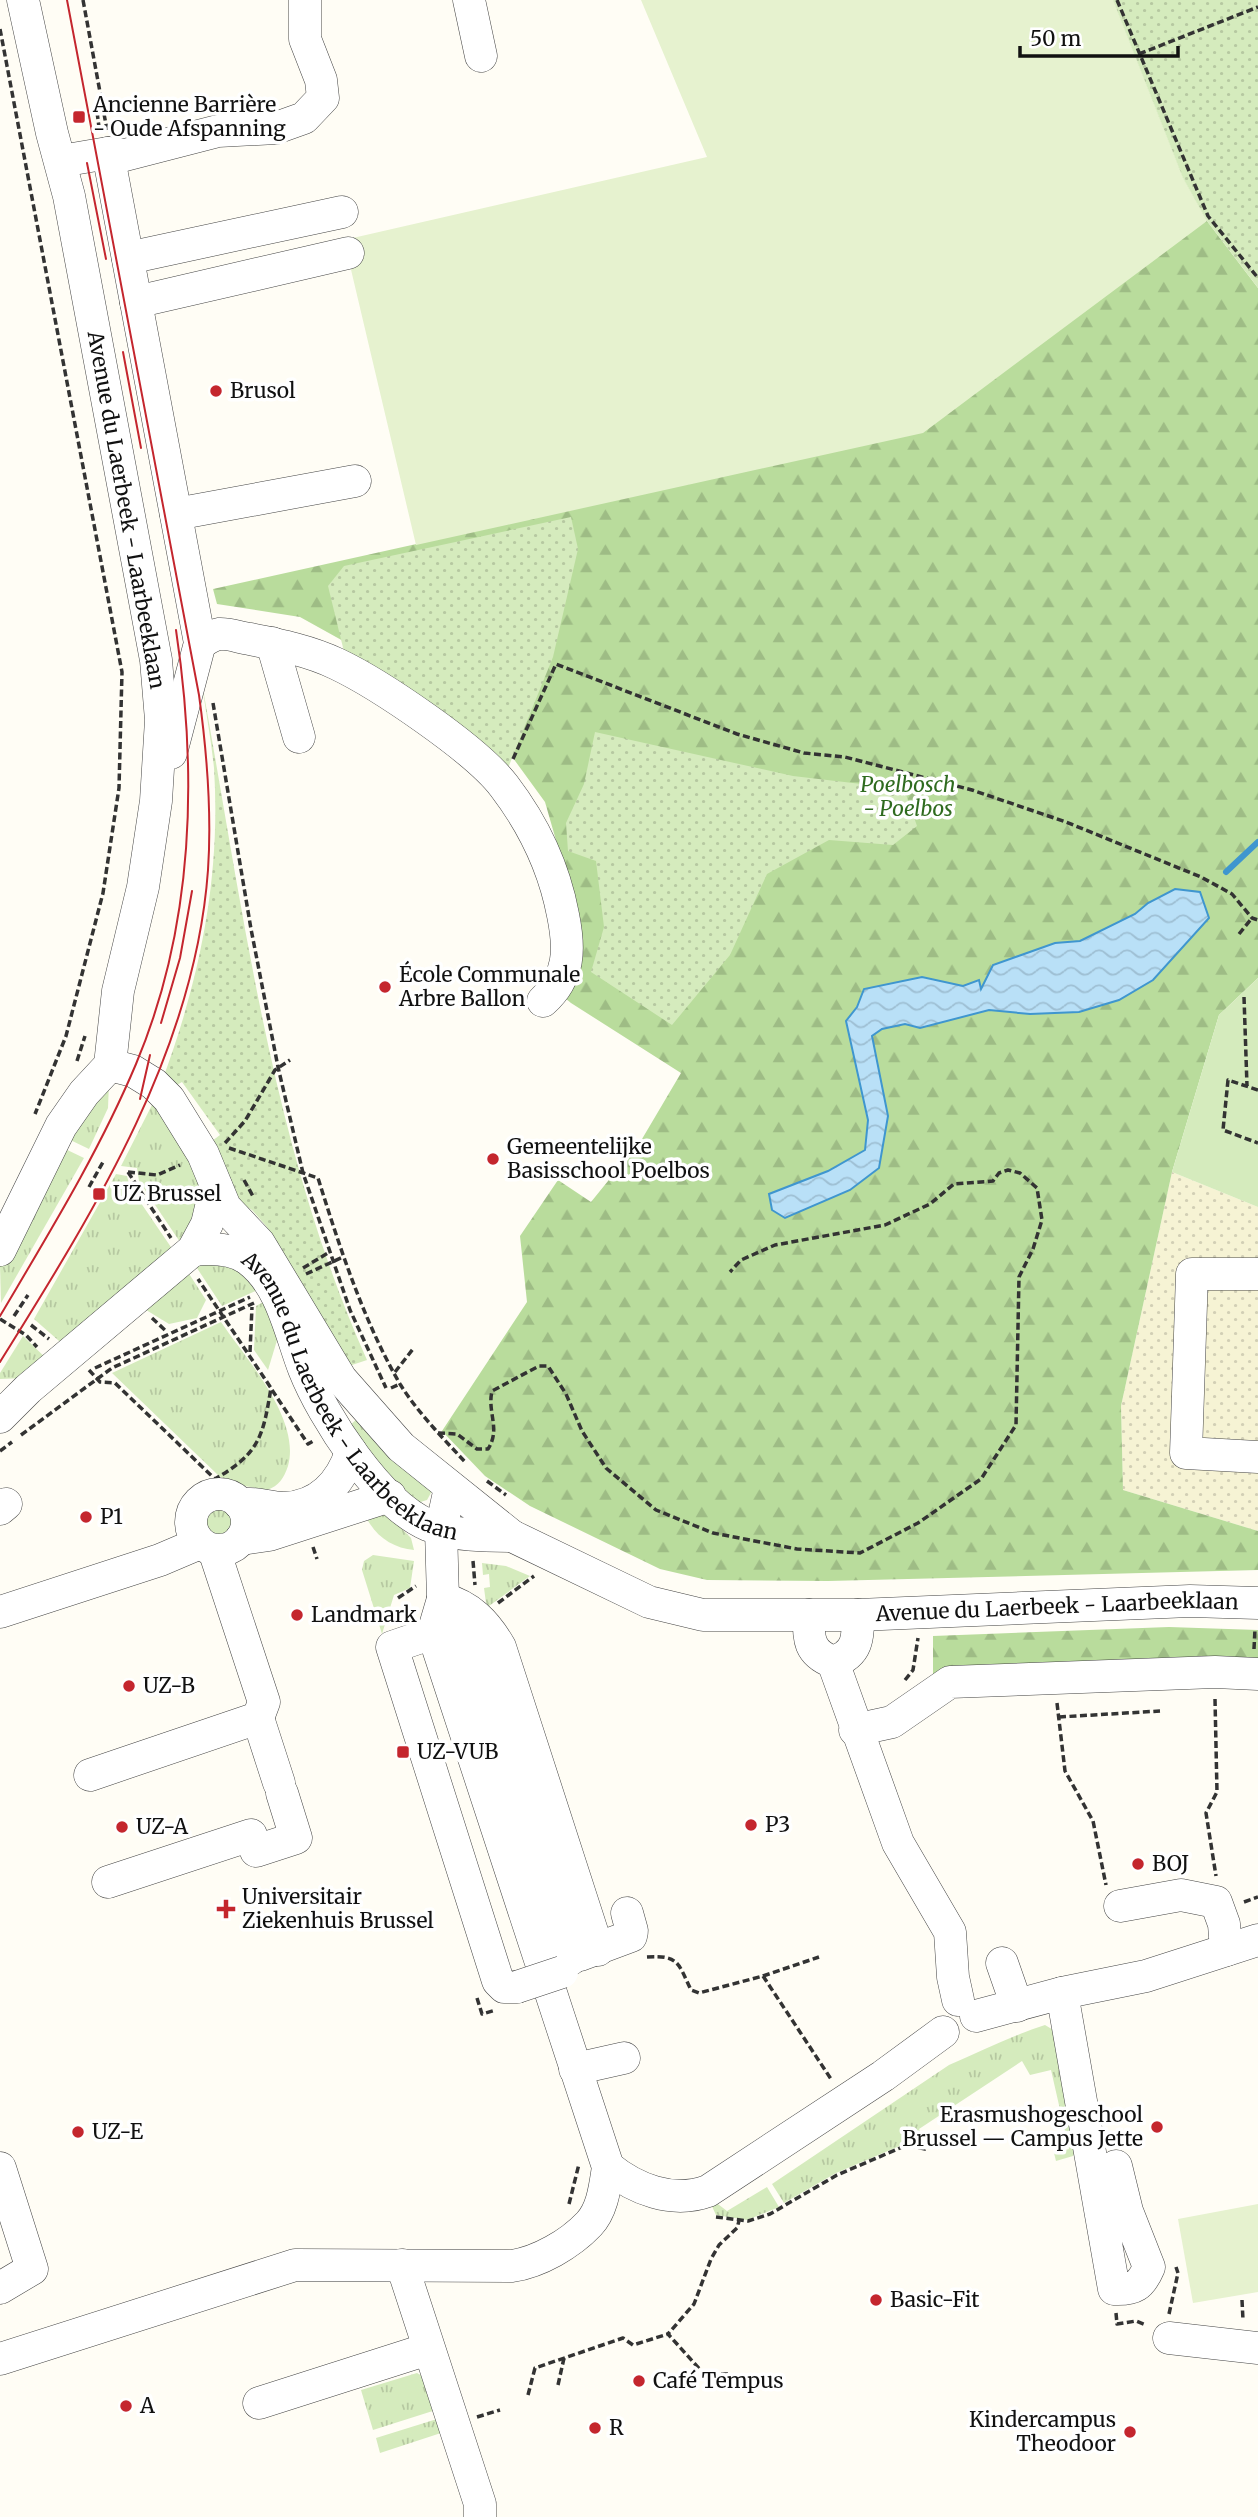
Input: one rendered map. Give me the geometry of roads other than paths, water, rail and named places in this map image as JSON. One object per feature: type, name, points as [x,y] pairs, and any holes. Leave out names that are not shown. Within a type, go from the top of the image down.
[{"type":"street","name":"Avenue du Laerbeek - Laarbeeklaan","points":[[23,0],[61,162],[156,660],[161,720],[156,801],[143,887],[118,991],[110,1065],[133,1071],[162,1090],[229,1183],[225,1207],[253,1234],[328,1359],[362,1406],[401,1447],[458,1476],[512,1536],[649,1602],[703,1615],[858,1615],[1258,1601]]},
{"type":"street","points":[[104,142],[125,155],[218,131],[276,128],[294,123],[313,112],[323,98],[323,90],[305,38],[305,0]]},
{"type":"street","points":[[469,0],[481,56]]},
{"type":"street","points":[[61,162],[104,142]]},
{"type":"street","points":[[104,142],[200,643],[156,801]]},
{"type":"street","points":[[128,258],[342,212]]},
{"type":"street","points":[[136,302],[348,253]]},
{"type":"street","points":[[176,514],[355,481]]},
{"type":"street","points":[[200,643],[218,634],[272,643],[337,664],[373,684],[462,746],[502,783],[535,832],[557,882],[568,941],[566,968],[555,991],[542,1001]]},
{"type":"street","points":[[272,643],[299,737]]},
{"type":"street","points":[[0,1251],[61,1126],[84,1093],[110,1065]]},
{"type":"street","points":[[0,1416],[14,1389],[189,1254],[229,1183]]},
{"type":"street","name":"Avenue du Laerbeek - Laarbeeklaan","points":[[189,1254],[214,1249],[243,1256],[257,1268],[284,1282]]},
{"type":"street","points":[[1258,1274],[1192,1274],[1186,1453],[1258,1457]]},
{"type":"street","name":"Avenue du Laerbeek - Laarbeeklaan","points":[[284,1282],[288,1320],[311,1385],[351,1452],[390,1496],[414,1517],[441,1530],[465,1535],[512,1536]]},
{"type":"street","points":[[108,1882],[251,1835],[256,1851],[296,1838],[258,1718],[264,1702],[218,1544],[190,1522],[199,1502],[220,1493],[240,1504],[257,1502],[284,1508],[322,1495],[335,1486],[344,1473],[351,1452]]},
{"type":"street","points":[[0,2359],[295,2264],[465,2267],[527,2264],[591,2223],[604,2196],[593,2162],[575,2069],[436,1643],[443,1599],[441,1530],[458,1476]]},
{"type":"street","points":[[0,1612],[171,1556],[269,1535],[390,1496]]},
{"type":"street","points":[[218,1544],[247,1525],[240,1504]]},
{"type":"street","points":[[443,1599],[462,1604],[492,1633],[500,1647],[577,1960]]},
{"type":"street","points":[[593,2162],[648,2192],[683,2195],[708,2190],[883,2076],[943,2032],[953,2038],[965,2036],[974,2028],[953,1977],[950,1932],[901,1849],[855,1730],[833,1662],[816,1653],[810,1645],[809,1615]]},
{"type":"street","name":"Avenue du Laerbeek - Laarbeeklaan","points":[[833,1662],[849,1656],[855,1648],[858,1615]]},
{"type":"street","points":[[436,1643],[392,1647],[498,1981],[504,1987],[517,1987],[631,1936],[627,1913]]},
{"type":"street","points":[[855,1730],[892,1722],[950,1682],[1215,1672],[1255,1673]]},
{"type":"street","points":[[90,1775],[258,1718]]},
{"type":"street","points":[[1120,1906],[1181,1895],[1216,1902],[1224,1924],[1226,1950]]},
{"type":"street","points":[[967,2008],[1017,2006],[1062,1993],[1146,1976],[1258,1940]]},
{"type":"street","points":[[1002,1963],[1017,2006]]},
{"type":"street","points":[[1062,1993],[1114,2289],[1131,2290],[1143,2283],[1149,2267],[1127,2211],[1115,2166]]},
{"type":"street","points":[[575,2069],[624,2059]]},
{"type":"street","points":[[0,2168],[32,2269],[0,2288]]},
{"type":"street","points":[[402,2265],[480,2504],[480,2517]]},
{"type":"street","points":[[425,2338],[428,2300],[444,2280],[465,2267]]},
{"type":"street","points":[[259,2403],[425,2338]]},
{"type":"street","points":[[1169,2338],[1258,2348]]},
{"type":"water","points":[[1175,889],[1200,892],[1209,918],[1153,980],[1119,1000],[1079,1012],[1030,1014],[989,1010],[920,1028],[905,1024],[882,1029],[872,1036],[888,1116],[879,1168],[850,1190],[785,1218],[772,1210],[769,1194],[828,1171],[865,1150],[868,1120],[846,1021],[857,1007],[864,989],[922,977],[963,986],[979,980],[981,989],[993,965],[1055,943],[1080,941],[1135,914],[1148,903]]},
{"type":"waterway","points":[[1226,872],[1258,842]]},
{"type":"tram line","points":[[0,1362],[104,1188],[161,1065],[183,1002],[199,937],[208,870],[208,782],[199,695],[67,0]]},
{"type":"tram line","points":[[87,163],[106,259]]},
{"type":"tram line","points":[[123,352],[141,448]]},
{"type":"tram line","points":[[0,1316],[72,1192],[122,1097],[155,1012],[170,958],[180,905],[188,795],[187,740],[176,630]]},
{"type":"tram line","points":[[161,1023],[180,958],[192,891]]},
{"type":"tram line","points":[[140,1099],[150,1055]]},
{"type":"place","name":"Ancienne Barrière - Oude Afspanning","points":[[79,117]]},
{"type":"place","name":"Brusol","points":[[216,391]]},
{"type":"place","name":"École Communale Arbre Ballon","points":[[385,987]]},
{"type":"place","name":"Gemeentelijke Basisschool Poelbos","points":[[493,1159]]},
{"type":"place","name":"UZ Brussel","points":[[99,1194]]},
{"type":"place","name":"P1","points":[[86,1517]]},
{"type":"place","name":"Landmark","points":[[297,1615]]},
{"type":"place","name":"UZ-B","points":[[129,1686]]},
{"type":"place","name":"UZ-VUB","points":[[403,1752]]},
{"type":"place","name":"P3","points":[[751,1825]]},
{"type":"place","name":"UZ-A","points":[[122,1827]]},
{"type":"place","name":"BOJ","points":[[1138,1864]]},
{"type":"place","name":"Universitair Ziekenhuis Brussel","points":[[226,1909]]},
{"type":"place","name":"Erasmushogeschool Brussel — Campus Jette","points":[[1157,2127]]},
{"type":"place","name":"UZ-E","points":[[78,2132]]},
{"type":"place","name":"Basic-Fit","points":[[876,2300]]},
{"type":"place","name":"Café Tempus","points":[[639,2381]]},
{"type":"place","name":"A","points":[[126,2406]]},
{"type":"place","name":"R","points":[[595,2428]]},
{"type":"place","name":"Kindercampus Theodoor","points":[[1130,2432]]},
{"type":"park label","name":"Poelbosch - Poelbos","points":[[908,797]]}]
